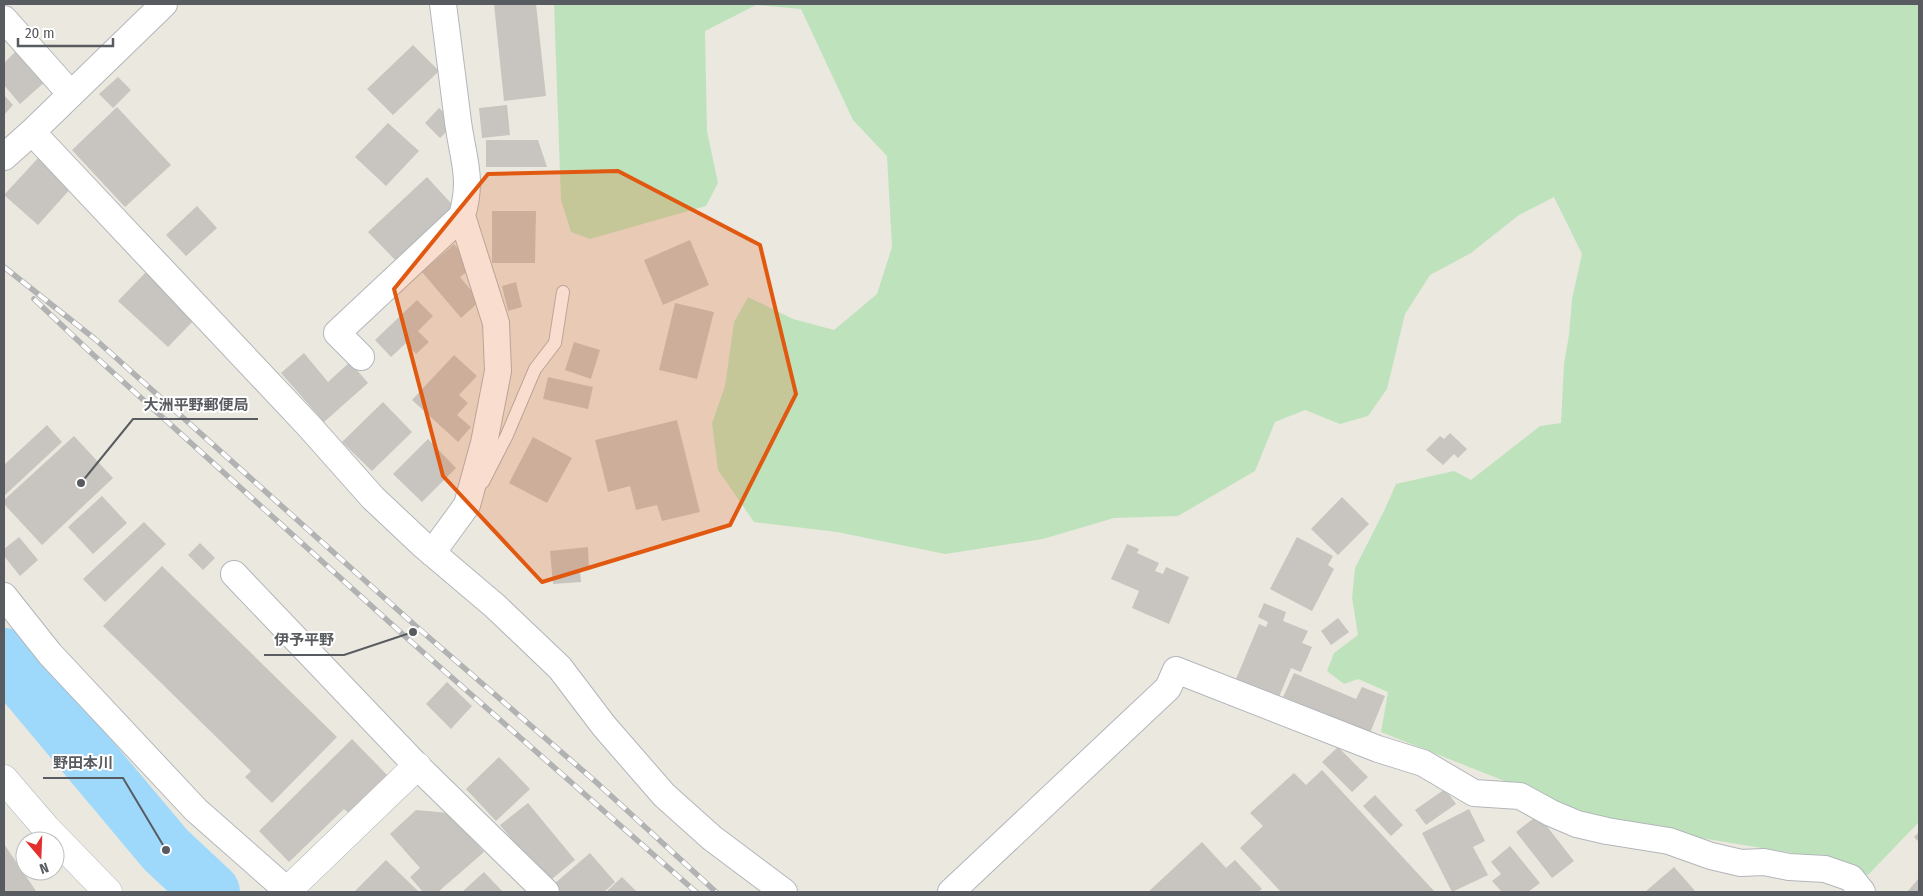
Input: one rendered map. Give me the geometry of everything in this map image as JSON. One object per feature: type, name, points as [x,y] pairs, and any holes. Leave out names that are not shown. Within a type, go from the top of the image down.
[{"type":"main road","points":[[288,892],[417,766]]},
{"type":"main road","points":[[4,779],[46,828],[108,892]]},
{"type":"street","points":[[4,157],[164,4]]},
{"type":"street","points":[[361,357],[337,333],[462,216],[466,201],[468,174],[460,135],[443,4]]},
{"type":"street","points":[[4,19],[70,94]]},
{"type":"street","points":[[32,132],[310,426],[373,498],[432,553],[495,606],[560,668],[604,726],[664,795],[712,838],[784,892]]},
{"type":"street","points":[[432,553],[467,505],[484,443],[498,371],[496,323],[462,216]]},
{"type":"street","points":[[234,574],[417,766],[546,892]]},
{"type":"street","points":[[4,596],[50,654],[196,810],[288,892]]},
{"type":"street","points":[[950,892],[1168,688],[1176,670],[1378,748],[1424,763],[1474,792],[1520,796],[1551,813],[1577,824],[1669,841],[1712,856],[1742,863],[1764,862],[1789,867],[1825,870],[1851,878],[1862,892]]},
{"type":"lane","points":[[471,491],[485,480],[507,435],[535,368],[555,343],[563,292]]},
{"type":"highlighted area","points":[[618,171],[760,245],[796,394],[730,525],[542,582],[443,476],[394,289],[488,174]]},
{"type":"green space","points":[[554,4],[1919,4],[1919,822],[1868,875],[1823,858],[1610,823],[1381,732],[1388,692],[1358,679],[1344,684],[1327,671],[1334,653],[1358,635],[1352,598],[1355,568],[1396,484],[1454,471],[1471,480],[1540,426],[1561,423],[1564,364],[1572,299],[1582,254],[1554,197],[1519,215],[1471,253],[1430,275],[1405,314],[1387,389],[1368,416],[1340,424],[1305,410],[1275,422],[1255,471],[1178,516],[1114,518],[1043,539],[945,554],[837,532],[754,522],[718,470],[712,423],[725,386],[734,322],[748,297],[793,319],[834,330],[877,294],[892,247],[887,156],[853,120],[801,9],[756,5],[705,31],[707,131],[718,183],[706,206],[590,239],[571,232],[561,200]]},
{"type":"building","points":[[494,4],[536,4],[546,96],[504,101]]},
{"type":"building","points":[[413,45],[439,71],[393,115],[367,89]]},
{"type":"building","points":[[18,49],[47,80],[20,104],[4,85],[4,63]]},
{"type":"building","points":[[118,77],[131,90],[113,108],[99,94]]},
{"type":"building","points":[[4,95],[13,105],[4,115]]},
{"type":"building","points":[[507,105],[510,135],[482,138],[479,108]]},
{"type":"building","points":[[117,107],[171,165],[125,207],[72,150]]},
{"type":"building","points":[[439,108],[455,123],[440,138],[425,123]]},
{"type":"building","points":[[388,123],[419,151],[386,186],[355,157]]},
{"type":"building","points":[[486,140],[538,140],[547,167],[486,167]]},
{"type":"building","points":[[39,157],[72,187],[38,225],[4,195]]},
{"type":"building","points":[[427,177],[459,212],[401,266],[368,232]]},
{"type":"building","points":[[197,206],[217,228],[186,256],[166,235]]},
{"type":"building","points":[[492,211],[536,211],[535,263],[492,263]]},
{"type":"building","points":[[690,240],[709,285],[663,305],[644,260]]},
{"type":"building","points":[[454,244],[473,267],[460,277],[480,301],[461,318],[422,272]]},
{"type":"building","points":[[148,270],[197,317],[168,347],[118,301]]},
{"type":"building","points":[[516,282],[522,307],[508,311],[502,286]]},
{"type":"building","points":[[417,300],[433,316],[418,331],[429,342],[416,354],[406,343],[391,357],[375,340]]},
{"type":"building","points":[[675,303],[714,312],[697,379],[659,370]]},
{"type":"building","points":[[574,342],[600,350],[591,379],[565,370]]},
{"type":"building","points":[[304,353],[328,382],[350,362],[368,383],[324,422],[281,373]]},
{"type":"building","points":[[454,355],[477,376],[459,395],[468,403],[457,415],[471,427],[458,442],[412,400]]},
{"type":"building","points":[[548,377],[593,387],[588,409],[543,399]]},
{"type":"building","points":[[383,402],[412,432],[372,471],[342,442]]},
{"type":"building","points":[[677,420],[700,512],[662,521],[657,505],[636,510],[630,486],[608,492],[595,440]]},
{"type":"building","points":[[47,425],[62,442],[4,496],[4,465]]},
{"type":"building","points":[[1450,433],[1467,449],[1458,458],[1454,454],[1443,465],[1426,450],[1440,436],[1444,439]]},
{"type":"building","points":[[74,436],[113,478],[42,545],[4,504],[4,500]]},
{"type":"building","points":[[533,437],[572,458],[547,503],[509,483]]},
{"type":"building","points":[[428,439],[456,468],[422,502],[393,474]]},
{"type":"building","points":[[102,496],[127,523],[93,554],[68,527]]},
{"type":"building","points":[[1342,497],[1369,524],[1338,555],[1311,529]]},
{"type":"building","points":[[144,522],[166,544],[105,602],[83,579]]},
{"type":"building","points":[[19,537],[38,560],[20,576],[4,556],[4,549]]},
{"type":"building","points":[[1297,537],[1333,556],[1328,565],[1334,569],[1312,611],[1270,589]]},
{"type":"building","points":[[200,543],[215,558],[203,570],[188,555]]},
{"type":"building","points":[[1127,544],[1139,549],[1137,553],[1159,563],[1155,571],[1163,574],[1166,567],[1189,577],[1169,624],[1132,608],[1139,591],[1111,579]]},
{"type":"building","points":[[588,547],[589,570],[580,571],[581,582],[553,584],[550,551]]},
{"type":"building","points":[[162,566],[337,737],[272,803],[245,777],[251,771],[103,626]]},
{"type":"building","points":[[1264,603],[1286,612],[1283,621],[1308,631],[1302,643],[1312,647],[1301,672],[1291,668],[1279,697],[1236,679],[1259,624],[1266,627],[1268,622],[1258,617]]},
{"type":"building","points":[[1338,618],[1349,632],[1331,645],[1321,631]]},
{"type":"building","points":[[1294,673],[1356,699],[1362,687],[1385,696],[1370,733],[1283,697]]},
{"type":"building","points":[[447,682],[472,706],[451,729],[426,704]]},
{"type":"building","points":[[352,739],[390,778],[352,816],[344,809],[289,862],[259,831]]},
{"type":"building","points":[[1338,747],[1368,777],[1352,792],[1322,762]]},
{"type":"building","points":[[499,757],[530,789],[496,821],[466,789]]},
{"type":"building","points":[[1322,770],[1434,891],[1281,892],[1240,848],[1263,826],[1250,813],[1294,773],[1306,785]]},
{"type":"building","points":[[1445,789],[1456,804],[1426,825],[1415,810]]},
{"type":"building","points":[[1375,795],[1403,825],[1391,836],[1363,806]]},
{"type":"building","points":[[528,803],[575,860],[547,883],[500,825]]},
{"type":"building","points":[[1469,809],[1485,841],[1473,847],[1488,875],[1452,892],[1422,833]]},
{"type":"building","points":[[416,810],[449,813],[484,852],[438,892],[423,892],[410,877],[420,868],[390,834]]},
{"type":"building","points":[[1538,815],[1574,861],[1552,878],[1516,832]]},
{"type":"building","points":[[1919,832],[1919,842],[1914,837]]},
{"type":"building","points":[[1202,842],[1226,868],[1235,860],[1262,889],[1258,892],[1148,892]]},
{"type":"building","points":[[4,844],[15,860],[15,881],[29,881],[36,891],[4,892]]},
{"type":"building","points":[[1510,846],[1540,883],[1528,892],[1502,892],[1492,881],[1501,874],[1491,862]]},
{"type":"building","points":[[590,853],[615,882],[604,892],[561,892],[554,884]]},
{"type":"building","points":[[386,860],[419,892],[354,892]]},
{"type":"building","points":[[1674,867],[1696,892],[1645,892]]},
{"type":"building","points":[[484,872],[503,892],[462,892]]},
{"type":"building","points":[[622,877],[637,892],[606,892]]},
{"type":"building","points":[[1919,878],[1919,892],[1907,892]]},
{"type":"waterway","points":[[4,657],[166,850],[211,892]]},
{"type":"railway","points":[[4,267],[95,339],[418,628],[596,782],[716,892]]},
{"type":"railway","points":[[34,299],[408,639],[696,892]]},
{"type":"place","name":"大洲平野郵便局","points":[[81,483]]},
{"type":"place","name":"伊予平野","points":[[413,632]]},
{"type":"place","name":"野田本川","points":[[166,850]]}]
